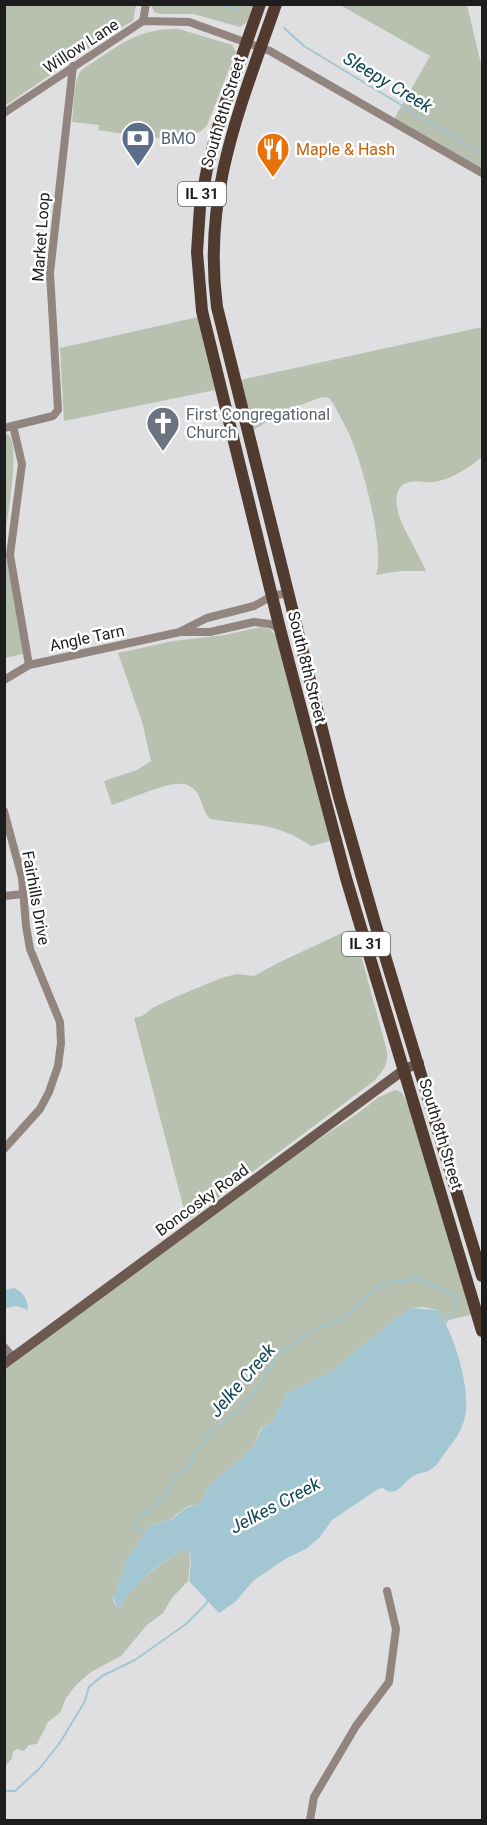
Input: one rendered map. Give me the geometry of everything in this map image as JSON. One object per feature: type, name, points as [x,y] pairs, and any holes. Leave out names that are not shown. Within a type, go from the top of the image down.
[{"type":"main road","name":"South 8th Street","points":[[260,4],[210,151],[200,207],[197,252],[202,311],[280,629],[346,878],[483,1331]]},
{"type":"main road","name":"South 8th Street","points":[[276,4],[226,153],[215,214],[213,268],[220,325],[346,820],[375,923],[483,1276]]},
{"type":"street","points":[[143,21],[146,5]]},
{"type":"street","name":"Willow Lane","points":[[4,113],[143,21],[189,22],[201,24],[270,51],[483,173]]},
{"type":"street","name":"Market Loop","points":[[14,426],[52,416],[58,410],[50,273],[73,66]]},
{"type":"street","points":[[4,428],[14,426],[22,464],[10,555],[29,665]]},
{"type":"street","name":"Angle Tarn","points":[[180,632],[207,618],[254,606],[272,596],[288,593]]},
{"type":"street","name":"Angle Tarn","points":[[4,680],[29,665],[180,632],[210,632],[254,622],[270,624],[280,629]]},
{"type":"street","name":"Fairhills Drive","points":[[4,811],[22,878],[30,949],[60,1022],[61,1043],[58,1066],[40,1109],[4,1149]]},
{"type":"street","points":[[4,896],[24,894]]},
{"type":"street","name":"Boncosky Road","points":[[9,1361],[405,1069],[419,1063]]},
{"type":"street","points":[[4,1347],[9,1361]]},
{"type":"street","points":[[310,1821],[314,1797],[356,1726],[389,1682],[396,1629],[387,1592]]},
{"type":"green space","points":[[5,4],[136,5],[133,21],[111,33],[5,106]]},
{"type":"green space","points":[[151,4],[253,5],[247,22],[240,27],[193,14],[160,14],[154,12]]},
{"type":"green space","points":[[340,5],[467,5],[482,68],[482,172],[393,121],[430,56]]},
{"type":"green space","points":[[166,29],[179,29],[232,45],[236,52],[207,125],[199,132],[172,138],[156,138],[98,130],[99,125],[72,122],[75,87],[83,69],[134,37]]},
{"type":"green space","points":[[198,317],[215,390],[64,421],[60,348]]},
{"type":"green space","points":[[482,327],[482,457],[454,476],[434,482],[410,482],[400,488],[396,498],[399,516],[426,571],[401,571],[376,575],[378,548],[368,492],[352,440],[333,403],[329,398],[322,397],[285,411],[253,430],[240,380]]},
{"type":"green space","points":[[8,434],[12,441],[13,467],[5,536],[4,435]]},
{"type":"green space","points":[[4,549],[27,653],[5,658],[4,658]]},
{"type":"green space","points":[[261,627],[270,629],[278,638],[330,841],[311,846],[274,828],[210,819],[205,813],[198,794],[185,784],[168,785],[112,805],[104,781],[137,770],[151,761],[143,725],[118,653],[173,641],[225,635]]},
{"type":"green space","points":[[354,930],[387,1051],[384,1068],[374,1081],[187,1221],[134,1018],[221,978],[237,974],[254,976],[344,932]]},
{"type":"green space","points":[[395,1090],[401,1092],[410,1106],[471,1315],[444,1321],[438,1310],[423,1307],[412,1308],[397,1317],[331,1372],[287,1393],[273,1421],[261,1428],[253,1448],[209,1486],[199,1504],[186,1507],[170,1520],[151,1525],[126,1560],[117,1590],[113,1595],[114,1601],[119,1608],[139,1582],[183,1550],[189,1551],[188,1581],[172,1598],[163,1613],[147,1625],[121,1656],[91,1672],[76,1685],[66,1698],[60,1713],[48,1722],[37,1744],[29,1745],[24,1751],[17,1749],[5,1767],[5,1370],[281,1164],[379,1097]]},
{"type":"water","points":[[14,1288],[24,1296],[28,1310],[17,1306],[5,1308],[5,1290]]},
{"type":"water","points":[[412,1308],[438,1310],[455,1347],[466,1391],[465,1417],[462,1427],[434,1467],[413,1476],[396,1491],[378,1489],[332,1520],[320,1537],[306,1549],[285,1559],[253,1581],[235,1602],[219,1613],[189,1581],[191,1561],[189,1551],[183,1550],[148,1574],[131,1590],[118,1608],[113,1595],[117,1590],[126,1560],[151,1525],[171,1520],[186,1508],[199,1504],[209,1486],[253,1448],[262,1428],[273,1421],[287,1393],[331,1372],[397,1317]]},
{"type":"waterway","name":"Sleepy Creek","points":[[220,4],[238,10]]},
{"type":"waterway","name":"Sleepy Creek","points":[[284,28],[304,46],[482,154]]},
{"type":"waterway","name":"Jelke Creek","points":[[147,1532],[134,1529],[134,1522],[164,1497],[170,1483],[176,1475],[188,1467],[214,1429],[239,1410],[266,1378],[277,1356],[310,1332],[342,1319],[376,1288],[395,1281],[418,1279],[458,1297],[444,1326]]},
{"type":"waterway","name":"Jelkes Creek","points":[[4,1791],[15,1791],[40,1768],[61,1741],[85,1701],[89,1687],[102,1676],[135,1660],[186,1624],[206,1604],[208,1597]]},
{"type":"place","name":"BMO","points":[[138,167]]},
{"type":"place","name":"Maple & Hash","points":[[273,178]]},
{"type":"place","name":"First Congregational Church","points":[[163,452]]}]
